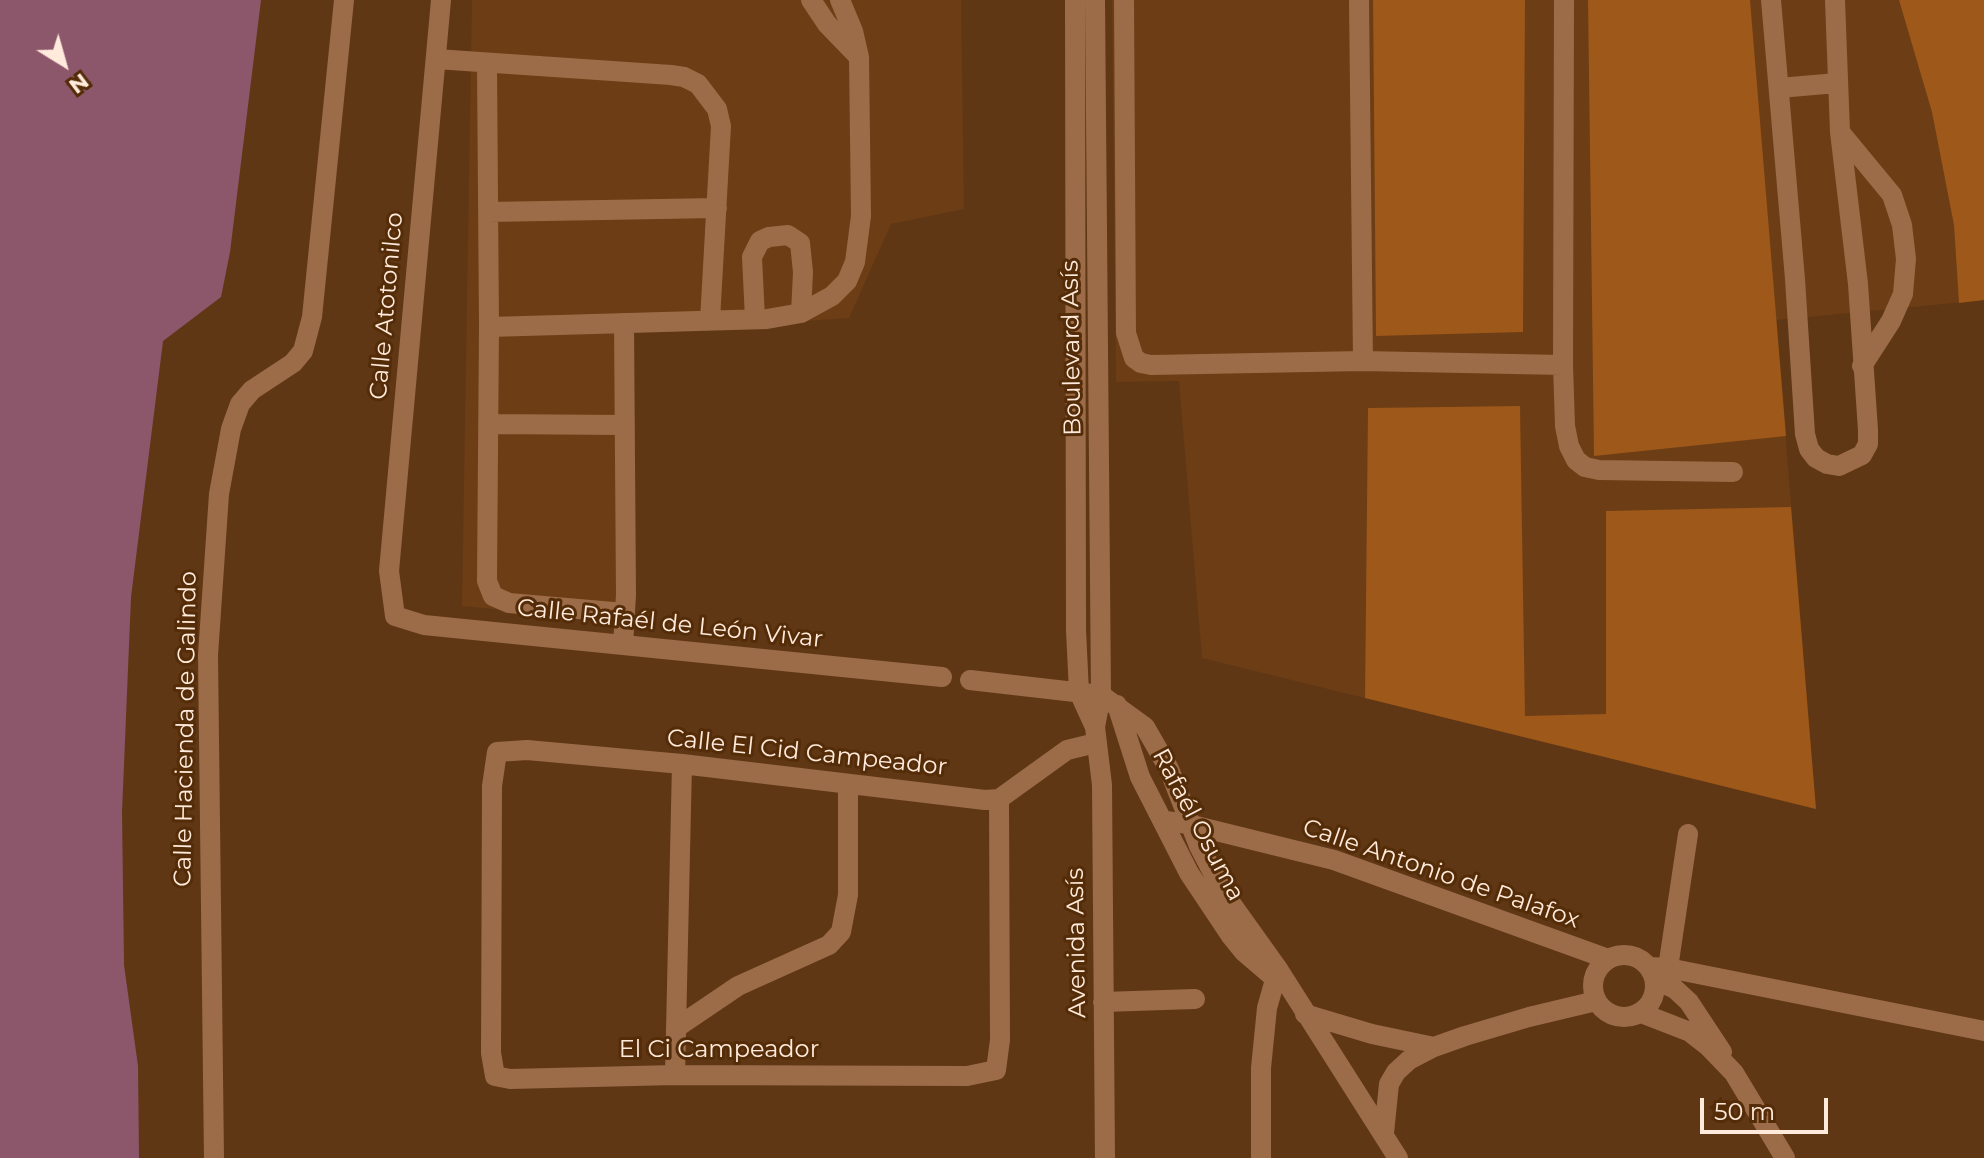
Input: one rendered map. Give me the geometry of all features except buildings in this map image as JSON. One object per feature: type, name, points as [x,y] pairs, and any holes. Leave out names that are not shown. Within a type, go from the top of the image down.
[{"type":"street","name":"Calle Hacienda de Galindo","points":[[214,1158],[208,655],[219,494],[231,429],[240,404],[252,390],[293,363],[303,351],[312,317],[344,0]]},
{"type":"street","name":"Calle Atotonilco","points":[[395,616],[389,571],[441,0]]},
{"type":"street","points":[[811,0],[827,24],[859,57]]},
{"type":"street","points":[[489,327],[755,319],[801,313],[832,296],[847,281],[855,262],[861,216],[859,57],[853,31],[840,0]]},
{"type":"street","name":"Boulevard Asís","points":[[1075,0],[1079,692]]},
{"type":"street","name":"Boulevard Asís","points":[[1095,0],[1100,513],[1109,700]]},
{"type":"street","points":[[1124,0],[1126,333],[1129,351],[1134,358],[1151,365],[1363,361],[1563,365]]},
{"type":"street","points":[[1359,0],[1363,361]]},
{"type":"street","points":[[1564,0],[1563,365],[1565,426],[1569,446],[1576,460],[1585,467],[1620,471],[1733,472]]},
{"type":"street","points":[[1771,0],[1805,434],[1809,449],[1816,458],[1839,466],[1862,455],[1868,444],[1858,284],[1840,132],[1835,0]]},
{"type":"street","points":[[436,59],[671,75],[698,84],[717,109],[721,126],[710,320]]},
{"type":"street","points":[[487,63],[487,581],[493,596],[509,603],[625,613]]},
{"type":"street","points":[[1779,88],[1837,83]]},
{"type":"street","points":[[1840,132],[1892,195],[1902,225],[1906,259],[1903,294],[1891,321],[1862,366]]},
{"type":"street","points":[[488,212],[717,208]]},
{"type":"street","points":[[755,319],[752,257],[760,241],[769,237],[788,235],[800,243],[801,313]]},
{"type":"street","points":[[623,645],[624,323]]},
{"type":"street","points":[[1075,374],[1098,373]]},
{"type":"street","points":[[488,424],[625,425]]},
{"type":"street","points":[[1076,515],[1100,513]]},
{"type":"street","name":"Calle Rafaél de León Vivar","points":[[395,616],[424,625],[942,677]]},
{"type":"street","points":[[970,680],[1079,692],[1109,700]]},
{"type":"street","name":"Avenida Asís","points":[[1079,692],[1095,735],[1102,785],[1106,1156]]},
{"type":"street","name":"Avenida Asís","points":[[1095,735],[1109,700]]},
{"type":"street","name":"Rafaél Osuma","points":[[1109,700],[1131,754],[1189,873],[1231,936],[1280,979]]},
{"type":"street","name":"Rafaél Osuma","points":[[1109,700],[1151,735],[1169,769],[1199,846],[1223,892],[1398,1158]]},
{"type":"street","points":[[999,799],[1067,750],[1095,735]]},
{"type":"street","name":"Calle El Cid Campeador","points":[[497,752],[527,750],[682,764],[985,800],[999,799]]},
{"type":"street","name":"El Ci Campeador","points":[[497,752],[492,786],[491,1053],[495,1076],[510,1079],[675,1075],[967,1076],[996,1070],[1000,1040],[999,799]]},
{"type":"street","points":[[675,1075],[682,764]]},
{"type":"street","points":[[676,1028],[738,986],[829,945],[841,932],[848,895],[848,784]]},
{"type":"street","name":"Calle Antonio de Palafox","points":[[1162,820],[1334,860],[1608,959]]},
{"type":"street","points":[[1688,834],[1658,971],[1656,991],[1651,1003],[1641,1013],[1616,1017],[1596,1001],[1594,977],[1608,959],[1630,955],[1658,971],[1703,1021],[1785,1158]]},
{"type":"street","points":[[1658,971],[1984,1031]]},
{"type":"street","points":[[1261,1158],[1261,1068],[1267,1008],[1280,979]]},
{"type":"street","points":[[1103,1002],[1195,999]]},
{"type":"street","points":[[1384,1133],[1389,1084],[1409,1060],[1434,1047],[1529,1017],[1596,1001]]},
{"type":"street","points":[[1641,1013],[1690,1032],[1734,1073]]},
{"type":"street","points":[[1305,1014],[1372,1034],[1434,1047]]},
{"type":"shaded area","points":[[0,0],[261,0],[230,252],[221,297],[163,341],[131,597],[122,812],[124,965],[138,1066],[139,1158],[0,1158]]},
{"type":"shaded area","points":[[472,0],[961,0],[964,209],[891,224],[849,318],[632,333],[633,622],[462,606]]},
{"type":"shaded area","points":[[1112,0],[1984,0],[1984,300],[1776,320],[1816,809],[1202,658],[1179,381],[1116,382]]}]
